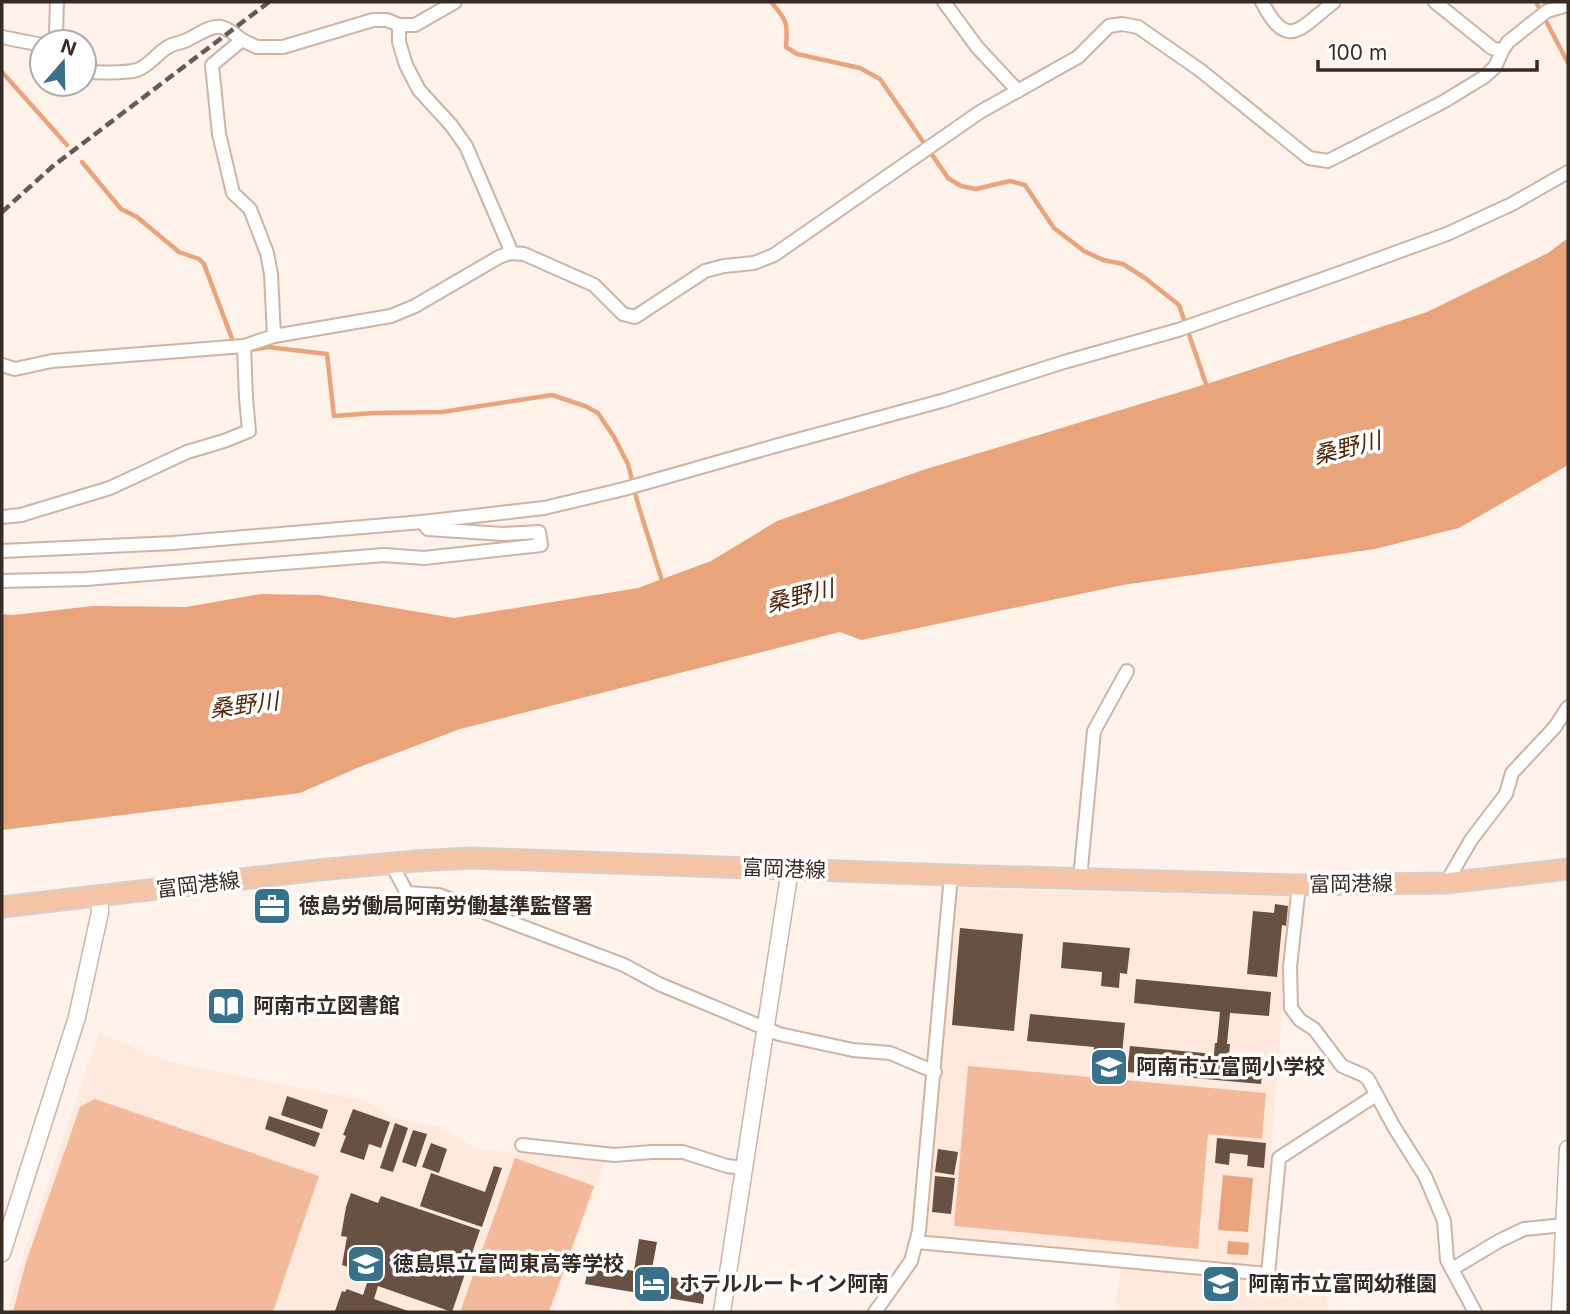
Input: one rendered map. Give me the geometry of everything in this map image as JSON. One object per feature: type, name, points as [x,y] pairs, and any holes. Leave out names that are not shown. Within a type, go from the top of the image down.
[{"type":"main road","name":"富岡港線","points":[[2,907],[391,863],[470,858],[1299,885],[1446,883],[1568,869]]},
{"type":"street","points":[[57,2],[57,28]]},
{"type":"street","points":[[98,72],[133,71],[148,65],[168,47],[187,41],[215,25],[232,31],[242,40],[257,47],[283,47],[373,20],[415,25],[455,2]]},
{"type":"street","points":[[944,2],[977,47],[1018,91]]},
{"type":"street","points":[[1262,2],[1278,27],[1287,32],[1296,31],[1334,2]]},
{"type":"street","points":[[1435,2],[1492,48],[1502,51]]},
{"type":"street","points":[[2,365],[15,369],[52,361],[244,346],[274,336],[391,316],[415,306],[510,253],[524,254],[594,285],[623,314],[635,317],[705,271],[754,263],[774,255],[980,112],[1078,57],[1109,26],[1122,24],[1138,27],[1200,70],[1309,158],[1328,161],[1443,102],[1484,77],[1495,67],[1508,42],[1546,10],[1568,5]]},
{"type":"street","points":[[400,25],[399,42],[406,65],[419,90],[466,146],[510,253]]},
{"type":"street","points":[[2,37],[28,42]]},
{"type":"street","points":[[242,40],[212,65],[219,134],[233,193],[250,209],[267,253],[271,274],[274,336]]},
{"type":"street","points":[[2,551],[173,543],[422,522],[544,508],[624,489],[945,400],[1064,362],[1178,330],[1447,234],[1512,204],[1568,172]]},
{"type":"street","points":[[2,517],[20,515],[110,488],[187,452],[250,431],[244,346]]},
{"type":"street","points":[[2,581],[86,579],[384,555],[424,558],[541,545],[539,532],[503,534],[428,529],[422,522]]},
{"type":"street","points":[[1080,879],[1094,731],[1127,671]]},
{"type":"street","points":[[1446,883],[1471,840],[1506,794],[1513,773],[1555,727],[1568,707]]},
{"type":"street","points":[[391,863],[407,893],[439,895],[624,965],[659,985],[779,1034],[853,1050],[890,1053],[935,1072]]},
{"type":"street","points":[[722,1312],[790,869]]},
{"type":"street","points":[[874,1312],[911,1261],[919,1231],[951,875]]},
{"type":"street","points":[[1299,885],[1290,967],[1291,1008],[1300,1020],[1314,1029],[1342,1066],[1368,1079],[1394,1127],[1425,1175],[1444,1221],[1447,1260],[1475,1312]]},
{"type":"street","points":[[2,1253],[77,1017],[100,912],[99,896]]},
{"type":"street","points":[[916,1242],[1268,1274],[1279,1158],[1376,1095]]},
{"type":"street","points":[[522,1145],[614,1155],[683,1152],[727,1166],[744,1168]]},
{"type":"street","points":[[1560,1312],[1568,1149]]},
{"type":"street","points":[[1452,1269],[1524,1229],[1564,1225]]},
{"type":"shaded area","name":"阿南市立富岡小学校","points":[[956,888],[1291,897],[1262,1268],[926,1237]]},
{"type":"shaded area","points":[[99,1033],[169,1062],[367,1101],[391,1117],[453,1133],[475,1149],[605,1160],[552,1312],[8,1312],[20,1265]]},
{"type":"shaded area","points":[[968,1066],[1266,1093],[1262,1139],[1208,1134],[1198,1249],[954,1226]]},
{"type":"shaded area","points":[[95,1099],[319,1176],[273,1312],[13,1312],[26,1262],[80,1107]]},
{"type":"shaded area","points":[[515,1158],[594,1186],[549,1312],[460,1312]]},
{"type":"shaded area","name":"阿南市立富岡幼稚園","points":[[1121,1265],[1273,1280],[1275,1271],[1327,1277],[1324,1289],[1330,1312],[1119,1312],[1115,1308]]},
{"type":"water","name":"桑野川","points":[[1568,238],[1568,465],[1459,528],[1375,549],[1123,585],[861,640],[840,632],[460,729],[300,793],[2,830],[2,614],[93,606],[186,607],[261,594],[319,595],[454,618],[638,588],[711,561],[777,521],[923,470],[1216,381],[1427,312],[1548,253]]},
{"type":"water","points":[[1223,1175],[1253,1178],[1248,1232],[1218,1230]]},
{"type":"water","points":[[1228,1241],[1249,1243],[1248,1255],[1227,1254]]},
{"type":"building","points":[[1275,904],[1288,906],[1286,926],[1282,925],[1277,977],[1247,974],[1253,911],[1274,913]]},
{"type":"building","points":[[960,928],[1023,934],[1014,1031],[952,1025]]},
{"type":"building","points":[[1063,942],[1130,948],[1127,974],[1120,973],[1119,988],[1101,986],[1102,972],[1061,968]]},
{"type":"building","points":[[1136,979],[1271,992],[1269,1016],[1230,1013],[1227,1044],[1230,1044],[1229,1055],[1264,1058],[1261,1084],[1127,1072],[1130,1046],[1214,1054],[1220,1012],[1134,1003]]},
{"type":"building","points":[[1030,1014],[1125,1023],[1121,1065],[1093,1063],[1094,1047],[1027,1041]]},
{"type":"building","points":[[287,1096],[328,1110],[322,1129],[281,1115]]},
{"type":"building","points":[[353,1109],[390,1122],[381,1148],[369,1144],[364,1160],[340,1152]]},
{"type":"building","points":[[269,1116],[320,1133],[315,1147],[265,1129]]},
{"type":"building","points":[[395,1123],[408,1128],[393,1172],[380,1168]]},
{"type":"building","points":[[413,1130],[427,1134],[416,1167],[402,1162]]},
{"type":"building","points":[[1217,1138],[1266,1143],[1264,1168],[1247,1166],[1248,1155],[1230,1153],[1229,1165],[1215,1163]]},
{"type":"building","points":[[431,1143],[447,1149],[439,1173],[422,1167]]},
{"type":"building","points":[[938,1149],[958,1152],[954,1175],[935,1172]]},
{"type":"building","points":[[494,1166],[502,1168],[482,1227],[420,1206],[431,1173],[485,1192]]},
{"type":"building","points":[[935,1176],[955,1178],[951,1214],[932,1212]]},
{"type":"building","points":[[351,1193],[378,1203],[381,1196],[480,1230],[452,1312],[378,1286],[374,1299],[411,1312],[335,1311],[342,1291],[347,1289],[363,1295],[367,1283],[353,1277],[355,1269],[342,1265],[347,1237],[341,1236]]},
{"type":"building","points":[[639,1239],[657,1242],[651,1274],[706,1283],[703,1304],[585,1284],[589,1263],[634,1271]]},
{"type":"waterway","points":[[771,2],[785,22],[786,47],[797,54],[860,68],[880,79],[948,178],[961,186],[976,189],[1010,181],[1025,185],[1054,228],[1084,251],[1103,260],[1123,264],[1179,305],[1207,387]]},
{"type":"waterway","points":[[1536,2],[1568,63]]},
{"type":"waterway","points":[[2,72],[67,145]]},
{"type":"waterway","points":[[82,162],[121,209],[137,217],[179,252],[199,259],[204,264],[234,344]]},
{"type":"waterway","points":[[250,350],[268,347],[327,354],[334,416],[442,412],[552,395],[598,413],[628,464],[663,584]]},
{"type":"railway","points":[[2,212],[53,166],[269,2]]},
{"type":"place","name":"徳島労働局阿南労働基準監督署","points":[[272,906]]},
{"type":"place","name":"阿南市立図書館","points":[[226,1006]]},
{"type":"place","name":"阿南市立富岡小学校","points":[[1109,1067]]},
{"type":"place","name":"徳島県立富岡東高等学校","points":[[366,1264]]},
{"type":"place","name":"ホテルルートイン阿南","points":[[652,1284]]},
{"type":"place","name":"阿南市立富岡幼稚園","points":[[1221,1284]]}]
